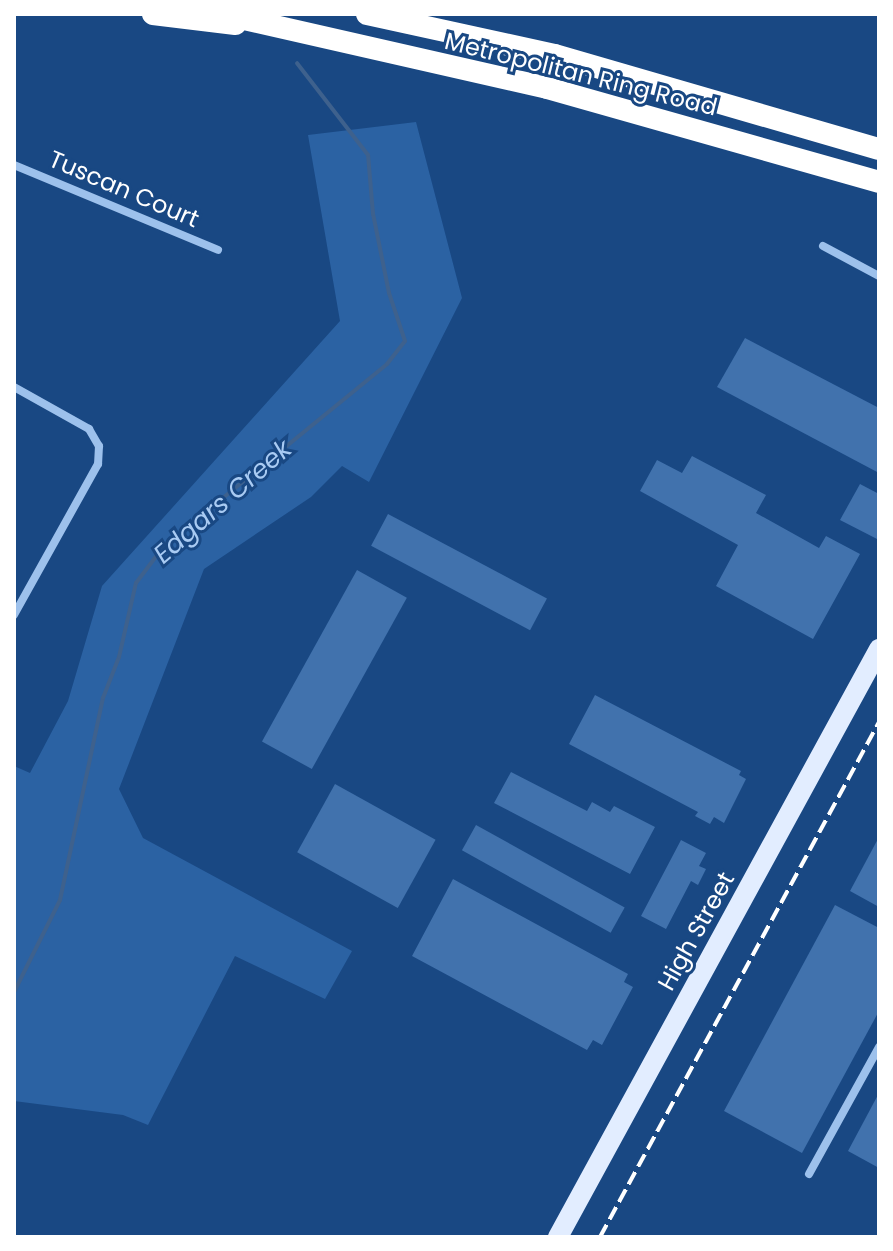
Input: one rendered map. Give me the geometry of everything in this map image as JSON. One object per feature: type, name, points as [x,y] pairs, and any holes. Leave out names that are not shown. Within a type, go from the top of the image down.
[{"type":"highway","points":[[153,14],[308,33]]},
{"type":"highway","name":"Metropolitan Ring Road","points":[[222,14],[547,88],[879,182]]},
{"type":"highway","name":"Metropolitan Ring Road","points":[[367,14],[555,55],[879,149]]},
{"type":"highway","points":[[435,14],[555,55]]},
{"type":"main road","name":"High Street","points":[[558,1237],[879,649]]},
{"type":"street","name":"Tuscan Court","points":[[14,165],[218,250]]},
{"type":"street","points":[[823,246],[879,276]]},
{"type":"street","points":[[14,387],[89,429],[99,446],[98,464],[14,615]]},
{"type":"street","points":[[809,1174],[879,1047]]},
{"type":"shaded area","points":[[416,122],[462,298],[369,482],[342,466],[311,497],[204,569],[119,789],[143,838],[352,951],[325,999],[235,956],[148,1125],[123,1115],[14,1101],[14,766],[30,773],[68,701],[102,586],[340,321],[308,135]]},
{"type":"building","points":[[745,338],[879,408],[879,473],[717,387]]},
{"type":"building","points":[[692,456],[766,495],[756,513],[819,548],[826,536],[860,554],[813,639],[716,586],[738,545],[640,491],[657,460],[682,473]]},
{"type":"building","points":[[860,484],[879,494],[879,540],[840,520]]},
{"type":"building","points":[[388,514],[547,599],[530,630],[371,546]]},
{"type":"building","points":[[357,570],[407,598],[312,769],[262,741]]},
{"type":"building","points":[[595,695],[741,771],[739,775],[746,779],[724,823],[714,817],[710,824],[695,816],[698,812],[569,744]]},
{"type":"building","points":[[511,772],[587,811],[592,802],[610,812],[614,806],[655,827],[630,874],[494,803]]},
{"type":"building","points":[[335,784],[436,840],[398,908],[297,852]]},
{"type":"building","points":[[476,825],[625,907],[611,933],[462,850]]},
{"type":"building","points":[[879,837],[879,907],[850,891]]},
{"type":"building","points":[[681,840],[706,853],[699,866],[706,869],[698,885],[691,881],[666,929],[641,916]]},
{"type":"building","points":[[453,879],[628,974],[624,982],[633,987],[602,1045],[593,1040],[587,1050],[412,956]]},
{"type":"building","points":[[835,905],[879,928],[879,1011],[802,1153],[724,1111]]},
{"type":"building","points":[[879,1093],[879,1168],[848,1151]]},
{"type":"waterway","name":"Edgars Creek","points":[[14,992],[60,900],[103,698],[119,657],[136,583],[164,546],[387,364],[405,341],[389,293],[373,214],[368,155],[297,63]]},
{"type":"railway","points":[[600,1237],[879,722]]}]
